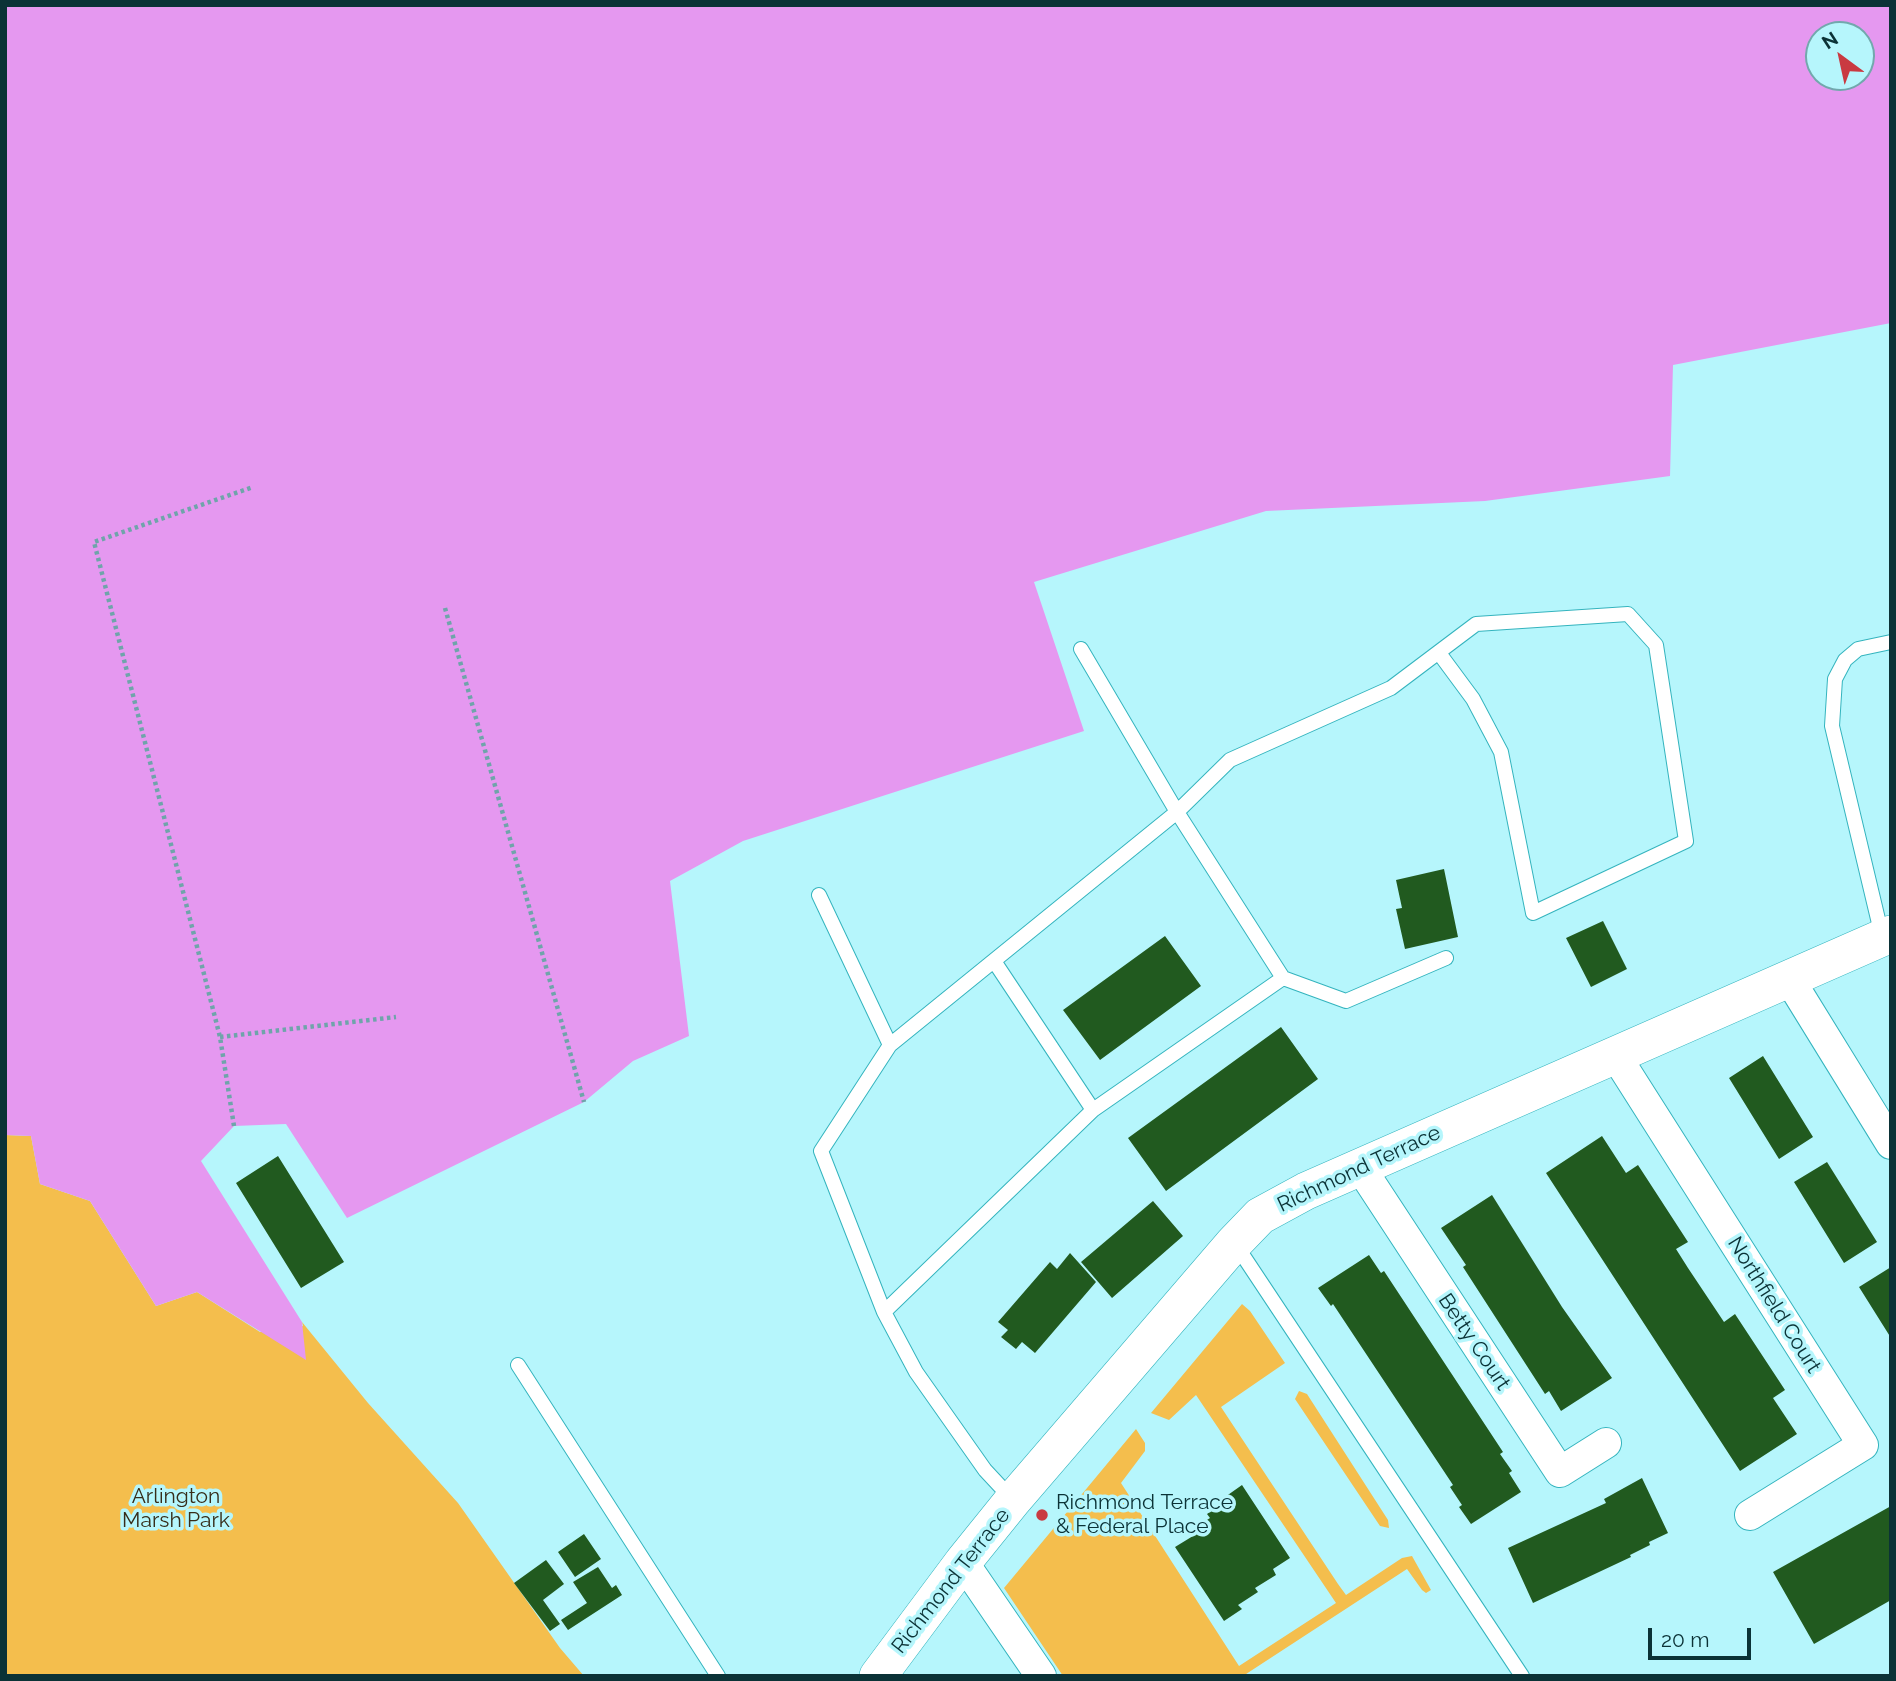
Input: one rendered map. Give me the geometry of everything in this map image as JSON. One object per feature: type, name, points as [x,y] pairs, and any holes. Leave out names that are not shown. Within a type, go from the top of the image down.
[{"type":"street","name":"Richmond Terrace","points":[[878,1676],[962,1562],[1013,1500],[1234,1242],[1260,1216],[1360,1167],[1614,1053],[1887,935]]},
{"type":"street","points":[[1788,977],[1891,1144]]},
{"type":"street","name":"Northfield Court","points":[[1614,1053],[1863,1445],[1750,1515]]},
{"type":"street","name":"Betty Court","points":[[1360,1167],[1560,1472],[1606,1443]]},
{"type":"street","points":[[962,1562],[1041,1676]]},
{"type":"lane","points":[[1013,1500],[985,1470],[916,1372],[884,1312],[821,1152],[890,1045],[1177,812],[1230,760],[1391,688],[1476,624],[1628,614],[1656,645],[1686,841],[1533,914],[1501,752],[1473,699],[1439,653]]},
{"type":"lane","points":[[1887,935],[1832,726],[1835,679],[1846,660],[1858,649],[1891,642]]},
{"type":"lane","points":[[1081,649],[1177,812],[1283,978],[1346,1001],[1446,958]]},
{"type":"lane","points":[[819,895],[890,1045]]},
{"type":"lane","points":[[994,961],[1093,1110]]},
{"type":"lane","points":[[884,1312],[1093,1110],[1283,978]]},
{"type":"lane","points":[[1234,1242],[1522,1676]]},
{"type":"lane","points":[[518,1365],[719,1676]]},
{"type":"path","points":[[234,1126],[220,1037],[94,542],[253,487]]},
{"type":"path","points":[[444,608],[584,1102]]},
{"type":"path","points":[[220,1037],[396,1017]]},
{"type":"green space","name":"Arlington Marsh Park","points":[[5,1135],[31,1136],[40,1184],[90,1201],[156,1306],[197,1292],[260,1332],[303,1326],[302,1322],[368,1403],[458,1503],[560,1648],[584,1676],[5,1676]]},
{"type":"green space","points":[[1242,1304],[1250,1311],[1285,1363],[1221,1407],[1346,1595],[1402,1558],[1412,1556],[1431,1590],[1426,1593],[1422,1590],[1407,1569],[1243,1676],[1063,1676],[1004,1588],[1136,1429],[1145,1443],[1145,1451],[1121,1483],[1239,1666],[1336,1603],[1196,1395],[1169,1420],[1151,1413]]},
{"type":"green space","points":[[1299,1391],[1307,1394],[1388,1520],[1389,1528],[1380,1526],[1295,1399]]},
{"type":"shaded area","points":[[5,5],[1891,5],[1891,323],[1673,365],[1670,476],[1485,501],[1266,511],[1034,582],[1084,731],[743,841],[670,881],[689,1036],[633,1061],[584,1102],[347,1218],[286,1124],[234,1126],[201,1161],[302,1322],[306,1360],[197,1292],[156,1306],[90,1201],[40,1184],[31,1136],[5,1135]]},
{"type":"building","points":[[1444,869],[1458,937],[1405,949],[1396,909],[1402,908],[1396,880]]},
{"type":"building","points":[[1603,921],[1627,969],[1591,987],[1566,938]]},
{"type":"building","points":[[1165,936],[1201,986],[1100,1060],[1063,1010]]},
{"type":"building","points":[[1281,1027],[1318,1079],[1166,1191],[1128,1138]]},
{"type":"building","points":[[1763,1056],[1813,1137],[1779,1159],[1729,1078]]},
{"type":"building","points":[[1602,1136],[1626,1173],[1638,1165],[1688,1242],[1676,1249],[1688,1268],[1724,1322],[1735,1314],[1785,1390],[1773,1398],[1797,1434],[1740,1471],[1546,1173]]},
{"type":"building","points":[[278,1156],[344,1262],[301,1288],[236,1183]]},
{"type":"building","points":[[1827,1162],[1877,1242],[1844,1263],[1794,1182]]},
{"type":"building","points":[[1492,1195],[1562,1307],[1612,1378],[1561,1411],[1549,1391],[1545,1394],[1441,1228]]},
{"type":"building","points":[[1153,1201],[1183,1236],[1112,1298],[1081,1262]]},
{"type":"building","points":[[1070,1253],[1096,1282],[1035,1353],[1022,1342],[1016,1349],[1001,1337],[1008,1330],[998,1322],[1050,1262],[1057,1269]]},
{"type":"building","points":[[1369,1255],[1381,1273],[1384,1271],[1503,1452],[1500,1454],[1512,1471],[1509,1473],[1521,1492],[1471,1524],[1459,1507],[1462,1505],[1450,1487],[1453,1485],[1333,1304],[1331,1306],[1318,1288]]},
{"type":"building","points":[[1891,1267],[1891,1338],[1859,1287]]},
{"type":"building","points":[[1642,1478],[1668,1533],[1649,1542],[1650,1545],[1630,1555],[1631,1557],[1533,1603],[1508,1548],[1606,1503],[1604,1499]]},
{"type":"building","points":[[1242,1485],[1290,1558],[1273,1569],[1276,1575],[1255,1588],[1258,1592],[1238,1605],[1242,1609],[1224,1621],[1175,1547],[1193,1536],[1190,1531],[1210,1518],[1207,1514]]},
{"type":"building","points":[[1891,1506],[1891,1600],[1814,1644],[1773,1572]]},
{"type":"building","points":[[584,1534],[601,1559],[575,1577],[558,1552]]},
{"type":"building","points":[[546,1560],[564,1584],[543,1600],[560,1624],[550,1631],[514,1583]]},
{"type":"building","points":[[598,1567],[612,1588],[616,1585],[622,1595],[568,1630],[561,1620],[587,1603],[573,1582]]},
{"type":"place","name":"Richmond Terrace & Federal Place","points":[[1042,1515]]}]
